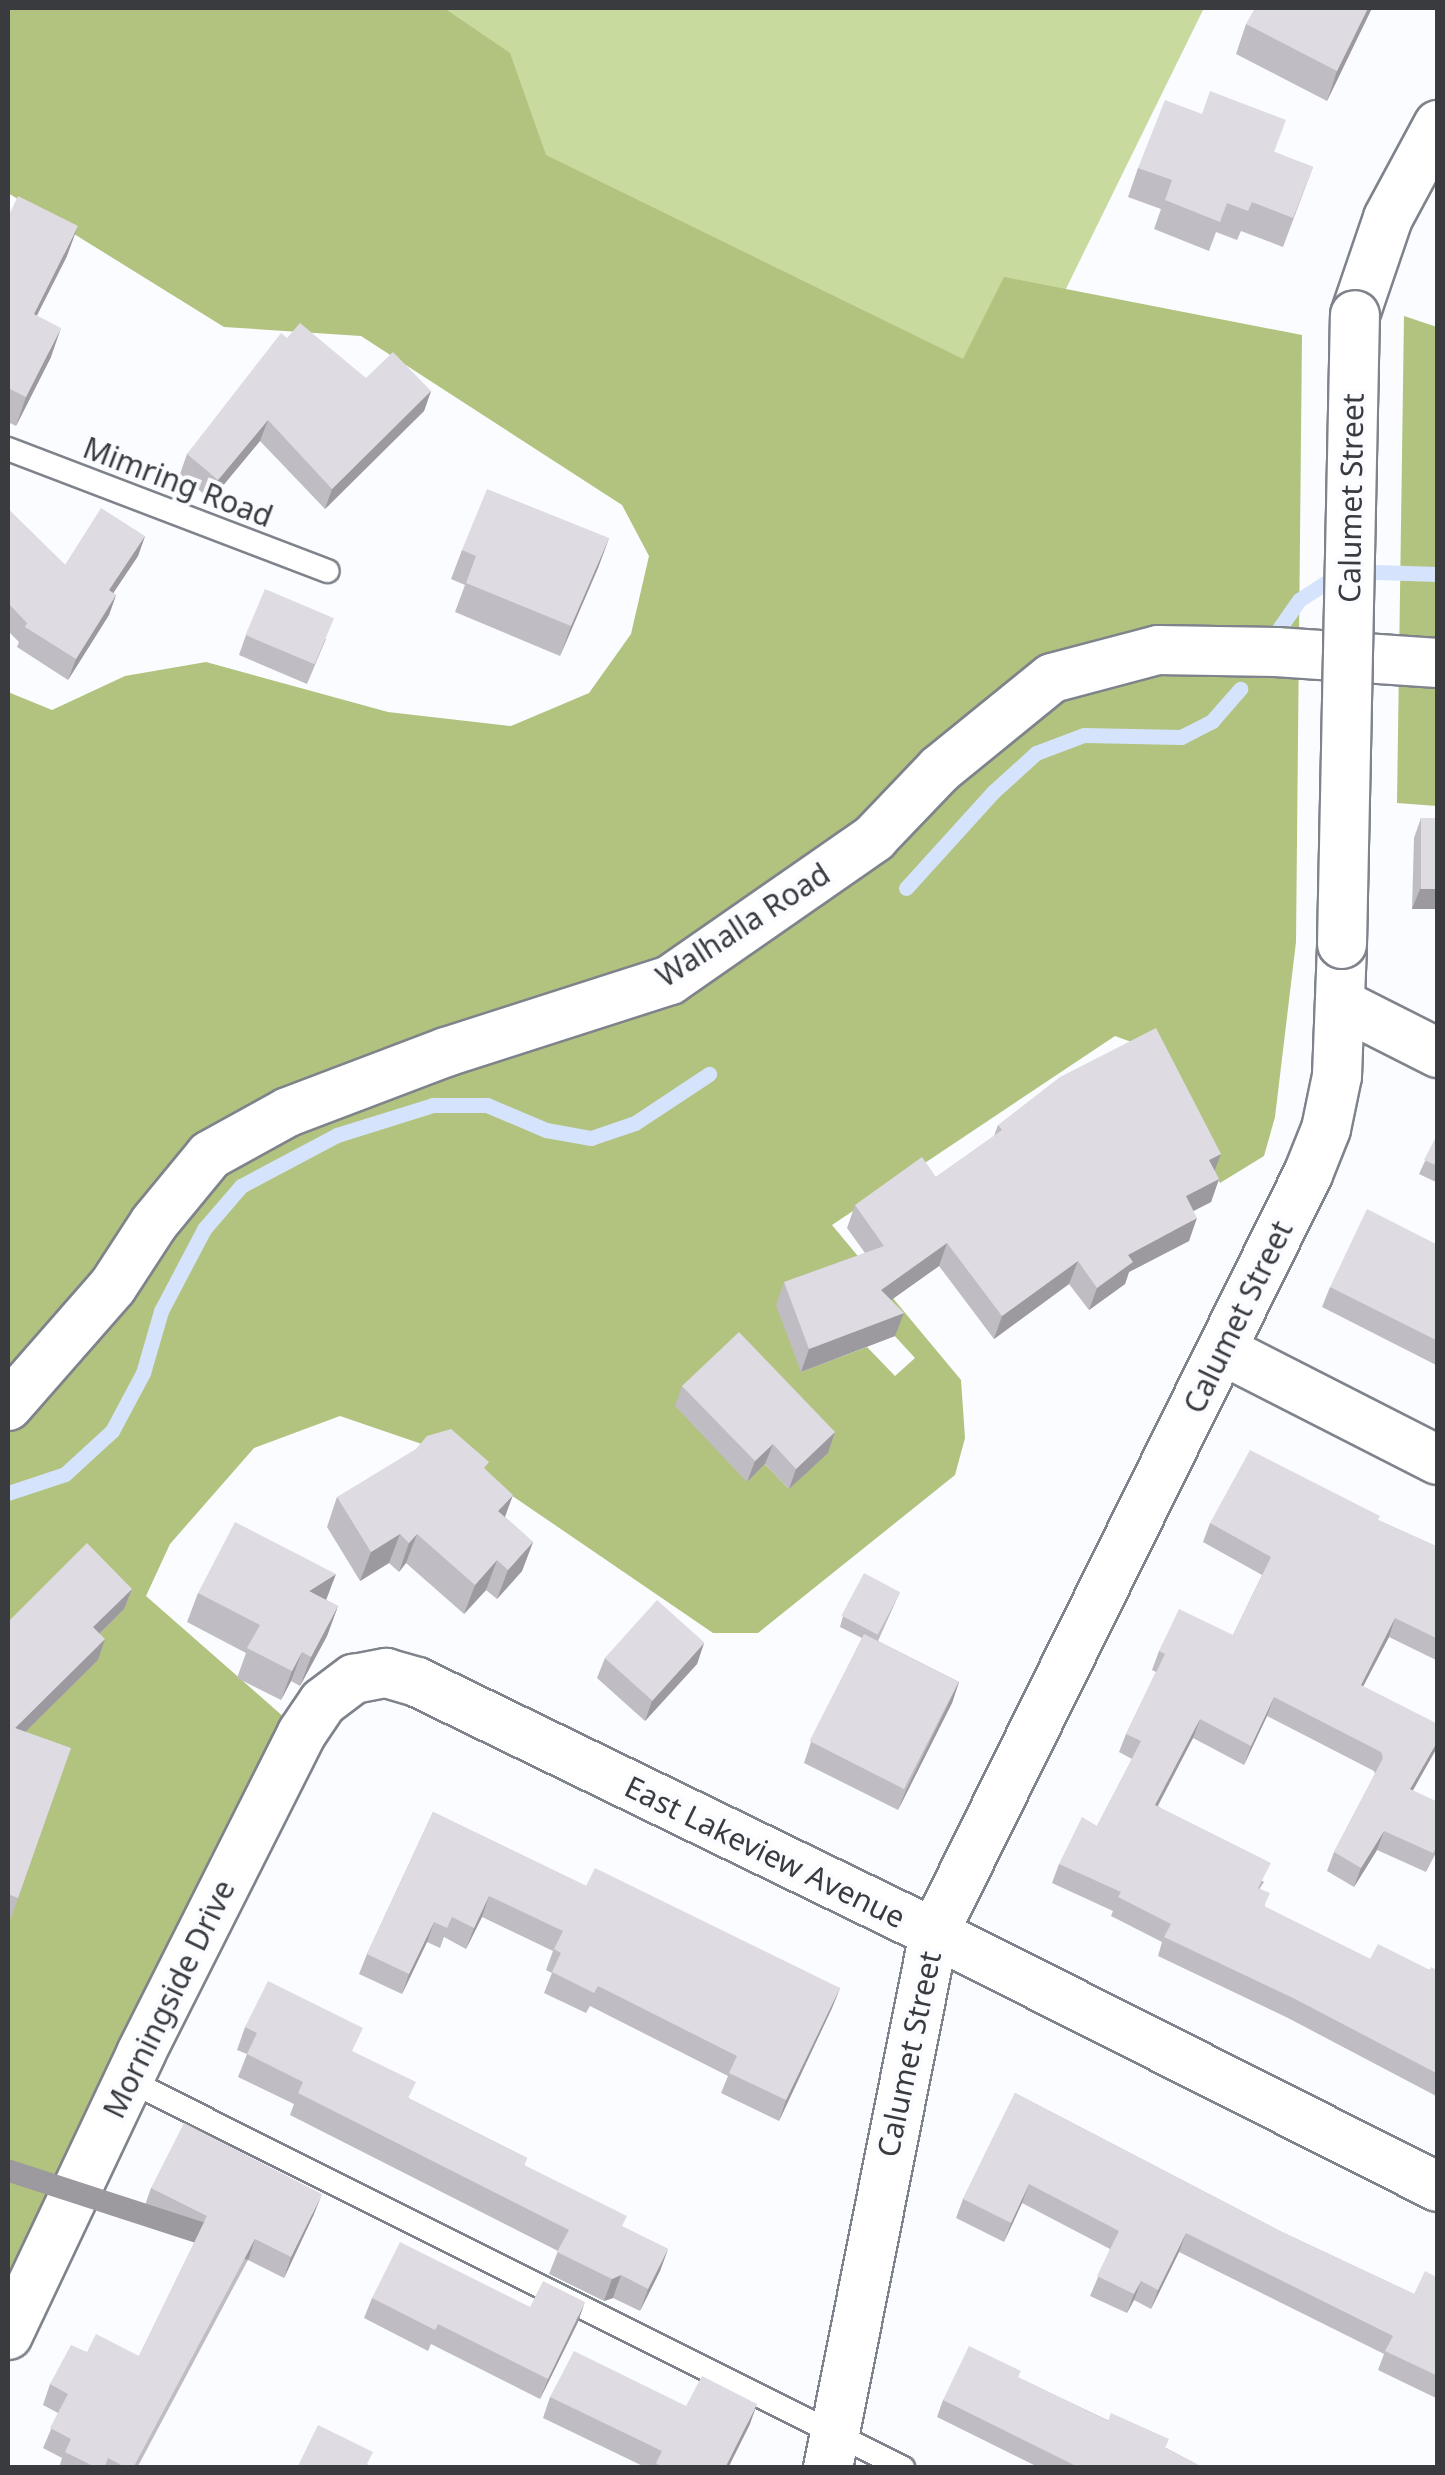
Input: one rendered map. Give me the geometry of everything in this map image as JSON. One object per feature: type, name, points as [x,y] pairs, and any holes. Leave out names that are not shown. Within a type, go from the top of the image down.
[{"type":"street","name":"Calumet Street","points":[[832,2451],[934,1934],[1321,1142],[1337,1076],[1341,1004],[1355,315],[1388,218],[1438,125]]},
{"type":"street","name":"Walhalla Road","points":[[8,1406],[113,1286],[154,1223],[210,1155],[305,1105],[446,1052],[670,980],[874,838],[940,769],[1052,678],[1158,650],[1276,652],[1438,663]]},
{"type":"street","points":[[1341,1004],[1438,1052]]},
{"type":"street","points":[[1222,1350],[1438,1460]]},
{"type":"street","name":"East Lakeview Avenue","points":[[354,1679],[386,1673],[416,1682],[934,1934],[1438,2187]]},
{"type":"street","name":"Morningside Drive","points":[[8,2335],[128,2080],[302,1732],[323,1702],[354,1679]]},
{"type":"lane","name":"Mimring Road","points":[[8,449],[327,570]]},
{"type":"lane","points":[[128,2080],[832,2451],[903,2468]]},
{"type":"green space","points":[[8,8],[444,8],[510,53],[546,155],[963,359],[1004,277],[1302,335],[1296,942],[1275,1117],[1264,1156],[1220,1183],[1145,1047],[1115,1036],[832,1225],[961,1380],[965,1438],[955,1475],[758,1633],[713,1633],[451,1454],[340,1416],[254,1448],[170,1544],[146,1596],[302,1733],[30,2288],[8,2273],[8,692],[52,710],[125,676],[206,662],[388,712],[511,726],[589,693],[631,634],[649,556],[622,505],[361,336],[224,327],[8,193]],"holes":[[[881,1321],[915,1358],[895,1376],[867,1347],[801,1372]],[[731,1353],[789,1489],[765,1464],[747,1481]]]},
{"type":"green space","points":[[253,8],[1204,8],[999,425]]},
{"type":"green space","points":[[1404,316],[1437,327],[1437,806],[1397,803]]},
{"type":"building","points":[[1255,8],[1368,8],[1337,71],[1246,24]]},
{"type":"building","points":[[1210,91],[1286,120],[1274,152],[1313,167],[1293,218],[1252,202],[1248,211],[1227,203],[1220,222],[1165,200],[1172,180],[1138,168],[1165,100],[1202,114]]},
{"type":"building","points":[[18,196],[78,226],[34,314],[61,328],[26,397],[8,388],[8,217]]},
{"type":"building","points":[[300,323],[366,378],[393,352],[431,391],[332,489],[268,420],[218,480],[187,454],[281,333],[287,338]]},
{"type":"building","points":[[487,489],[609,538],[571,626],[466,583],[476,556],[462,550]]},
{"type":"building","points":[[101,508],[145,536],[109,590],[116,595],[76,659],[25,627],[27,623],[8,603],[8,509],[65,565]]},
{"type":"building","points":[[265,589],[334,618],[315,664],[245,635]]},
{"type":"building","points":[[1421,818],[1438,818],[1438,889],[1421,889]]},
{"type":"building","points":[[1156,1028],[1221,1154],[1209,1160],[1219,1179],[1186,1196],[1197,1218],[1128,1255],[1133,1262],[1097,1288],[1078,1261],[1002,1316],[947,1243],[881,1290],[904,1313],[809,1349],[784,1282],[884,1246],[855,1205],[922,1157],[936,1177],[1002,1130],[998,1125],[1060,1077]]},
{"type":"building","points":[[1438,1133],[1438,1166],[1424,1160]]},
{"type":"building","points":[[1367,1209],[1438,1245],[1438,1341],[1330,1287]]},
{"type":"building","points":[[739,1332],[835,1432],[796,1469],[773,1444],[755,1461],[682,1386]]},
{"type":"building","points":[[451,1429],[489,1462],[484,1468],[513,1495],[498,1511],[533,1542],[508,1570],[497,1560],[475,1585],[417,1534],[409,1543],[400,1534],[371,1552],[337,1497],[416,1449],[427,1436]]},
{"type":"building","points":[[1250,1450],[1380,1516],[1378,1520],[1438,1547],[1438,1639],[1395,1618],[1361,1685],[1438,1724],[1438,1740],[1410,1789],[1438,1802],[1438,1844],[1433,1853],[1384,1831],[1361,1868],[1334,1852],[1383,1758],[1381,1752],[1274,1697],[1251,1746],[1200,1719],[1155,1805],[1271,1863],[1258,1888],[1270,1893],[1264,1906],[1370,1959],[1378,1944],[1438,1971],[1438,2074],[1293,1998],[1164,1937],[1171,1924],[1118,1897],[1121,1892],[1059,1864],[1082,1817],[1097,1826],[1141,1741],[1126,1734],[1165,1654],[1159,1651],[1179,1609],[1233,1635],[1271,1557],[1210,1523]]},
{"type":"building","points":[[235,1522],[336,1574],[309,1591],[338,1606],[311,1657],[302,1652],[292,1671],[247,1648],[260,1625],[198,1593]]},
{"type":"building","points":[[87,1543],[132,1589],[93,1627],[105,1639],[15,1728],[71,1748],[18,1898],[8,1894],[8,1622]]},
{"type":"building","points":[[864,1573],[900,1592],[878,1635],[841,1615]]},
{"type":"building","points":[[657,1600],[705,1643],[652,1701],[605,1658]]},
{"type":"building","points":[[864,1634],[958,1682],[904,1789],[810,1741]]},
{"type":"building","points":[[433,1812],[586,1886],[595,1868],[840,1988],[786,2100],[729,2073],[737,2056],[598,1986],[594,1993],[552,1972],[561,1953],[554,1949],[563,1931],[489,1896],[474,1928],[452,1917],[447,1928],[434,1922],[409,1974],[367,1954]]},
{"type":"building","points":[[268,1981],[363,2028],[352,2051],[416,2082],[408,2098],[527,2158],[524,2165],[627,2216],[622,2226],[668,2249],[648,2289],[621,2275],[612,2279],[557,2252],[569,2230],[298,2093],[303,2082],[247,2054],[257,2033],[245,2027]]},
{"type":"building","points":[[1015,2093],[1282,2232],[1414,2294],[1425,2271],[1438,2278],[1438,2376],[1385,2351],[1393,2336],[1186,2233],[1158,2290],[1141,2281],[1134,2294],[1097,2276],[1119,2231],[1029,2184],[1011,2223],[963,2199]]},
{"type":"building","points":[[184,2123],[322,2194],[291,2257],[255,2239],[133,2468],[108,2458],[104,2468],[97,2468],[65,2452],[71,2439],[50,2428],[68,2394],[50,2384],[71,2345],[87,2352],[96,2334],[139,2356],[207,2216],[151,2188]]},
{"type":"building","points":[[400,2242],[530,2307],[543,2281],[585,2302],[548,2379],[438,2324],[435,2330],[372,2298]]},
{"type":"building","points":[[969,2346],[1021,2371],[1018,2377],[1108,2421],[1111,2413],[1169,2439],[1165,2448],[1204,2468],[1080,2468],[943,2400]]},
{"type":"building","points":[[574,2351],[686,2406],[702,2376],[757,2404],[725,2468],[663,2468],[656,2463],[662,2451],[550,2397]]},
{"type":"building","points":[[318,2425],[373,2452],[367,2464],[373,2468],[297,2468]]},
{"type":"waterway","points":[[1274,636],[1299,600],[1325,583],[1376,572],[1438,574]]},
{"type":"waterway","points":[[906,888],[993,792],[1036,753],[1084,735],[1181,737],[1212,721],[1240,689]]},
{"type":"waterway","points":[[8,1493],[65,1474],[112,1431],[143,1373],[161,1311],[204,1229],[241,1186],[337,1135],[433,1105],[487,1105],[546,1130],[591,1138],[635,1123],[709,1074]]}]
